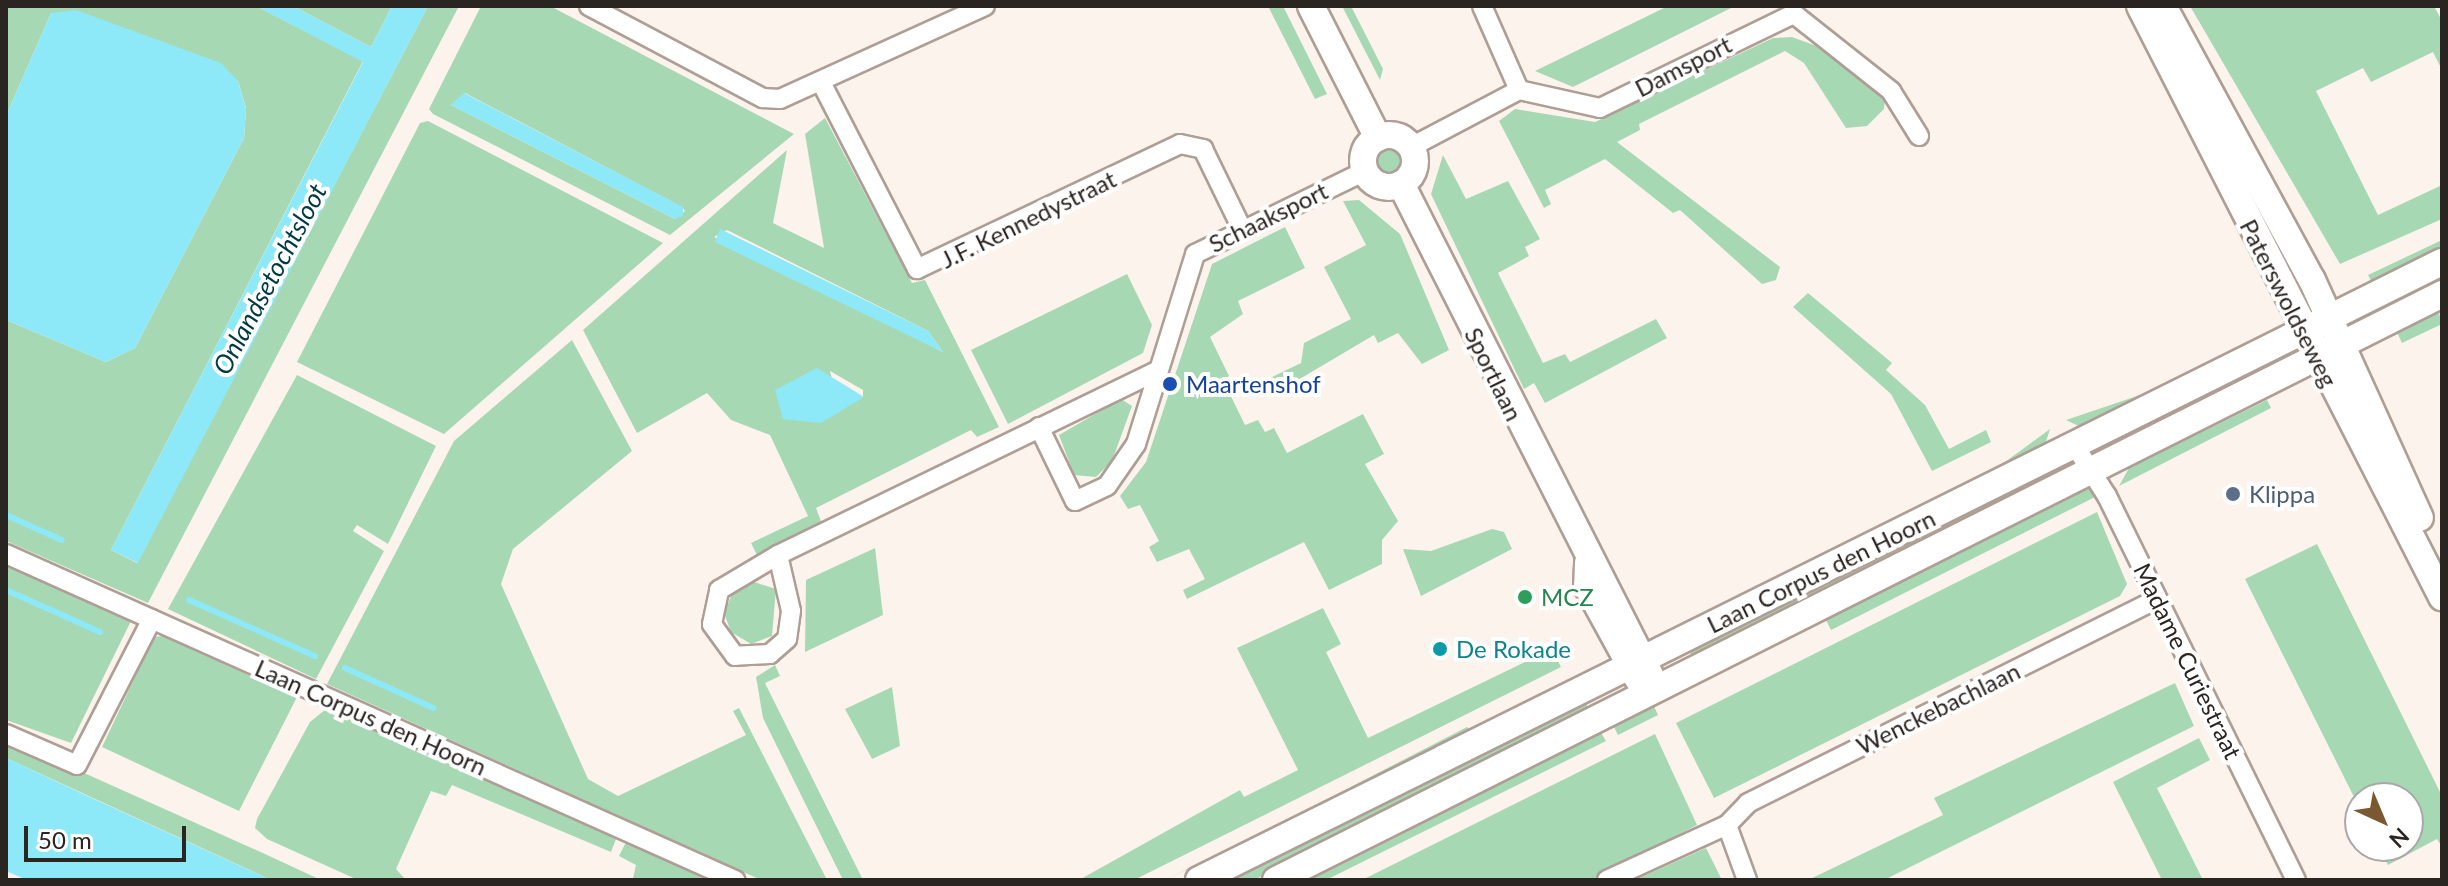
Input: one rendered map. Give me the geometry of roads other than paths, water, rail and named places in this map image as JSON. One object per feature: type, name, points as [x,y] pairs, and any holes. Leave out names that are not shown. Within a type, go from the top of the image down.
[{"type":"main road","points":[[1311,6],[1378,138]]},
{"type":"main road","name":"Paterswoldseweg","points":[[2140,6],[2315,357],[2442,597]]},
{"type":"main road","name":"Paterswoldseweg","points":[[2163,6],[2330,319],[2442,564]]},
{"type":"main road","points":[[1394,136],[1411,147],[1414,168],[1401,184],[1384,186],[1365,171],[1365,152],[1378,138],[1394,136]]},
{"type":"main road","name":"Sportlaan","points":[[1401,184],[1588,563],[1587,586],[1652,692]]},
{"type":"main road","name":"Laan Corpus den Hoorn","points":[[1199,880],[2442,262]]},
{"type":"main road","name":"Laan Corpus den Hoorn","points":[[1276,880],[2090,475],[2442,294]]},
{"type":"street","points":[[589,6],[763,98],[797,97],[985,6]]},
{"type":"street","points":[[1411,147],[1519,90],[1482,6]]},
{"type":"street","name":"Damsport","points":[[1519,90],[1600,108],[1794,14],[1891,91],[1919,136]]},
{"type":"street","name":"J.F. Kennedystraat","points":[[823,86],[917,269],[1180,144],[1203,149],[1241,227]]},
{"type":"street","name":"Schaaksport","points":[[1039,427],[1075,501],[1095,494],[1127,462],[1195,254],[1241,227],[1365,171]]},
{"type":"street","points":[[778,555],[791,611],[787,639],[770,654],[735,656],[712,624],[714,597],[778,555],[1157,371]]},
{"type":"street","name":"Madame Curiestraat","points":[[2075,446],[2124,530],[2296,880]]},
{"type":"street","name":"Laan Corpus den Hoorn","points":[[6,554],[735,880]]},
{"type":"street","name":"Wenckebachlaan","points":[[1607,880],[1727,825],[1748,803],[2156,600]]},
{"type":"street","points":[[6,734],[77,765],[152,619]]},
{"type":"street","points":[[1727,825],[1747,880]]},
{"type":"water","name":"Onlandsetochtsloot","points":[[256,6],[293,6],[371,47],[392,6],[428,6],[138,563],[111,550],[363,62]]},
{"type":"water","points":[[76,10],[221,63],[238,81],[246,109],[244,138],[135,348],[106,362],[6,320],[6,116],[51,13]]},
{"type":"water","points":[[464,93],[683,207],[683,216],[675,219],[451,105]]},
{"type":"water","points":[[720,229],[928,331],[943,352],[715,242]]},
{"type":"water","points":[[817,368],[864,397],[821,423],[783,419],[775,390]]},
{"type":"water","points":[[6,758],[271,880],[27,880],[6,871]]},
{"type":"waterway","points":[[6,515],[62,540]]},
{"type":"waterway","points":[[6,590],[100,632]]},
{"type":"waterway","points":[[189,600],[315,656]]},
{"type":"waterway","points":[[345,668],[433,708]]},
{"type":"place","name":"Maartenshof","points":[[1170,384]]},
{"type":"place","name":"Klippa","points":[[2233,494]]},
{"type":"place","name":"MCZ","points":[[1525,597]]},
{"type":"place","name":"De Rokade","points":[[1440,649]]}]
